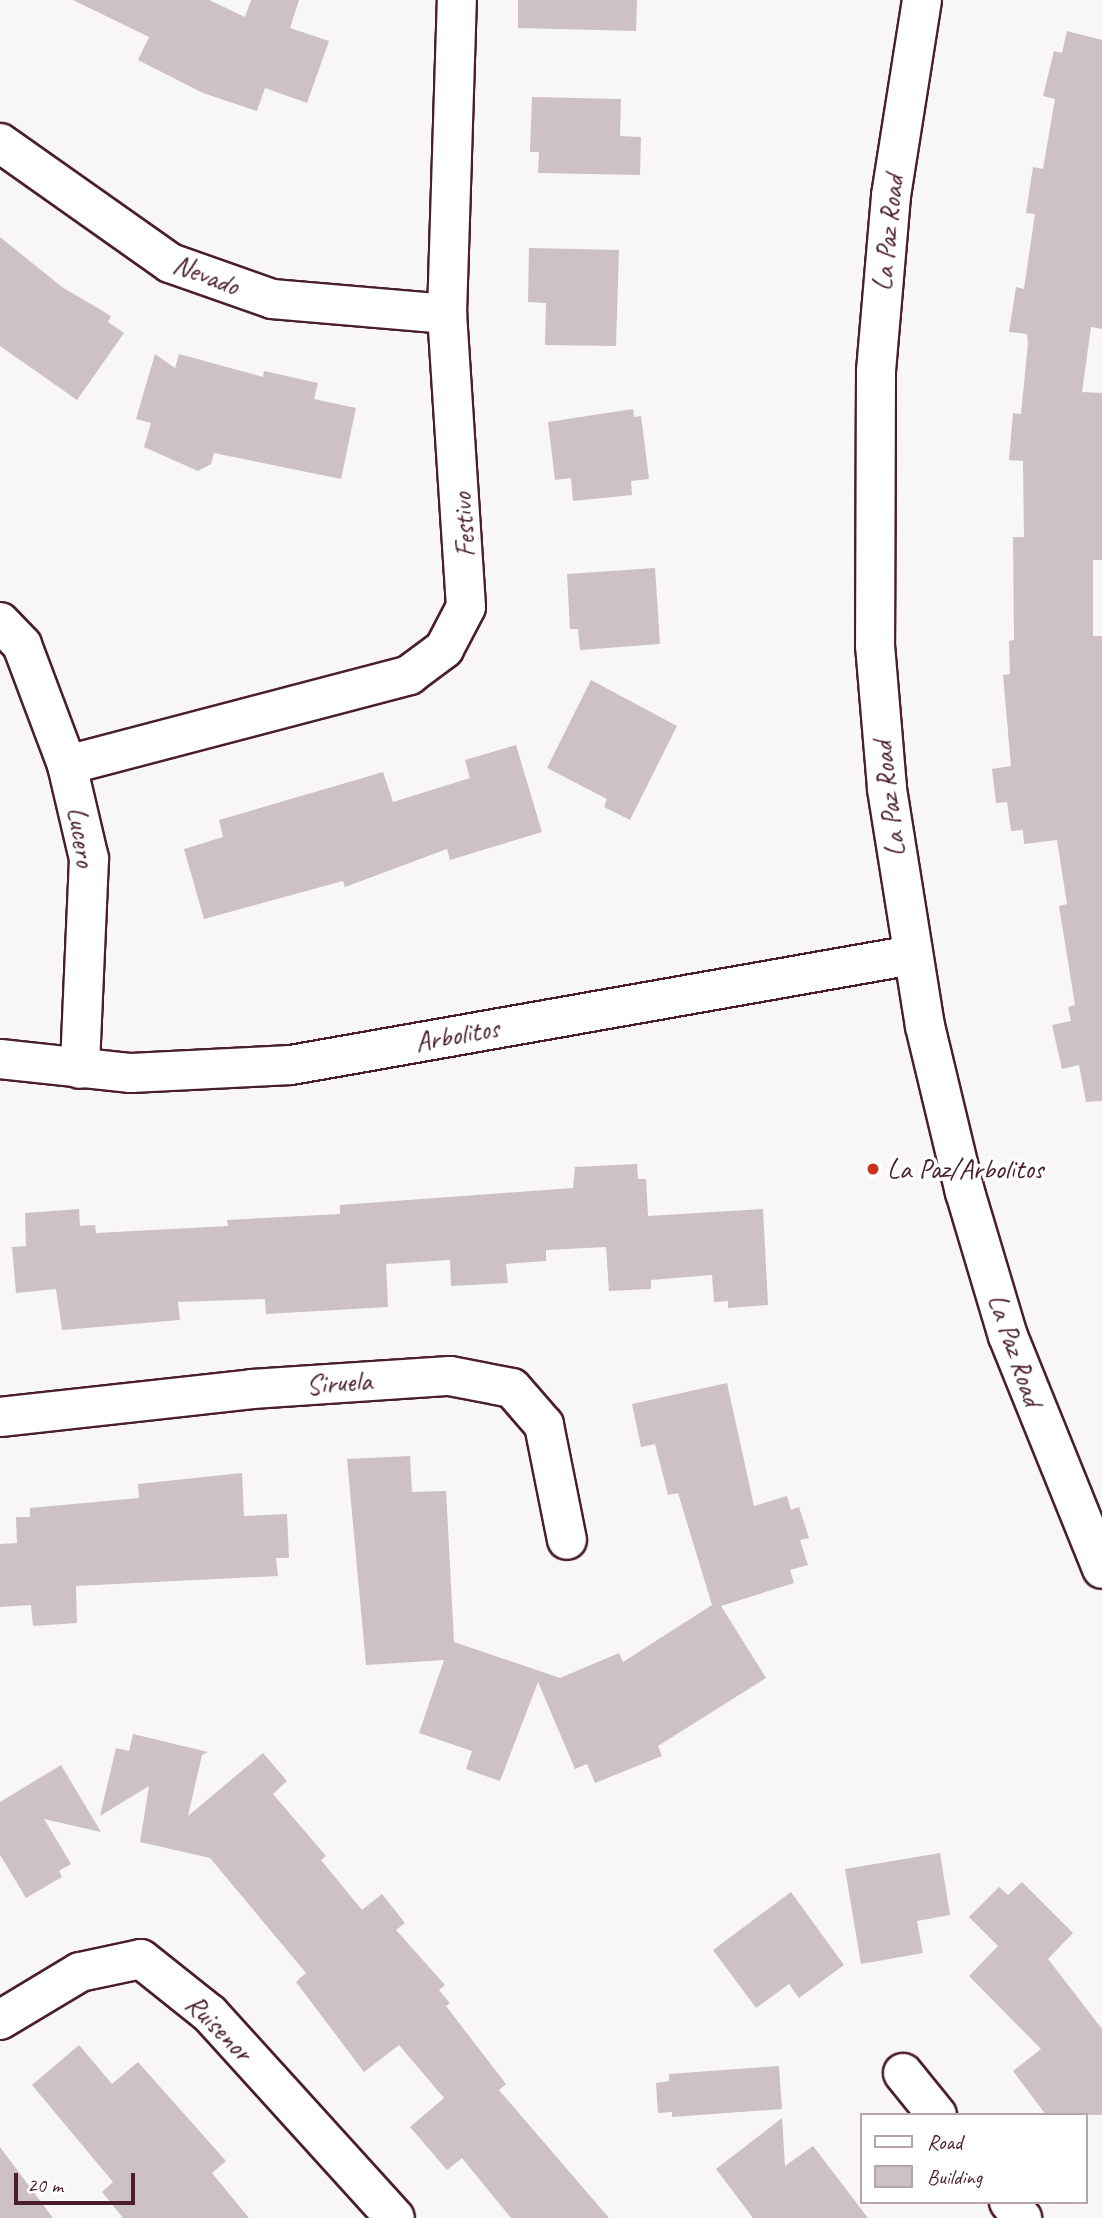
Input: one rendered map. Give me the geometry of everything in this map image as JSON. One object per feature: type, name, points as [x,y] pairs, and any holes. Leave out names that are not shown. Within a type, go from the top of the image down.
[{"type":"street","name":"Festivo","points":[[67,765],[409,675],[444,649],[466,607],[467,552],[447,314],[457,0]]},
{"type":"street","name":"La Paz Road","points":[[922,0],[881,289],[873,478],[880,720],[912,955],[951,1142],[988,1274],[1035,1410],[1102,1569]]},
{"type":"street","name":"Nevado","points":[[0,143],[170,263],[272,299],[447,314]]},
{"type":"street","name":"Lucero","points":[[0,622],[22,645],[67,765],[89,859],[80,1069]]},
{"type":"street","name":"Arbolitos","points":[[0,1059],[80,1069],[192,1073],[291,1065],[912,955]]},
{"type":"street","name":"Siruela","points":[[0,1417],[252,1389],[450,1376],[512,1388],[544,1425],[567,1540]]},
{"type":"street","name":"Ruisenor","points":[[0,2020],[80,1972],[141,1959],[210,2014],[395,2218]]},
{"type":"street","points":[[903,2073],[935,2113]]},
{"type":"street","points":[[1011,2204],[1022,2218]]},
{"type":"building","points":[[73,0],[209,0],[245,17],[251,0],[299,0],[290,28],[329,41],[307,103],[265,88],[257,111],[203,93],[138,60],[149,37]]},
{"type":"building","points":[[518,0],[637,0],[636,31],[518,28]]},
{"type":"building","points":[[1067,31],[1102,40],[1102,329],[1091,327],[1082,392],[1102,393],[1102,560],[1093,560],[1093,636],[1102,636],[1102,1101],[1086,1102],[1079,1065],[1062,1069],[1052,1025],[1071,1021],[1068,1007],[1075,1005],[1059,906],[1067,904],[1057,840],[1024,844],[1023,830],[1011,831],[1007,802],[996,803],[992,769],[1011,766],[1003,675],[1010,674],[1009,641],[1014,640],[1013,537],[1024,537],[1023,461],[1009,460],[1013,413],[1021,414],[1028,343],[1027,334],[1009,332],[1016,287],[1024,289],[1035,214],[1026,213],[1033,167],[1043,169],[1055,99],[1043,96],[1054,51],[1062,53]]},
{"type":"building","points":[[532,97],[621,99],[620,136],[641,137],[640,175],[538,173],[539,152],[530,152]]},
{"type":"building","points":[[0,237],[62,287],[111,316],[108,322],[124,333],[77,400],[0,346]]},
{"type":"building","points":[[529,248],[619,250],[616,346],[545,345],[546,303],[528,302]]},
{"type":"building","points":[[155,354],[175,368],[179,354],[263,377],[264,371],[318,383],[314,399],[356,408],[341,479],[214,453],[211,464],[198,471],[144,447],[151,423],[136,419]]},
{"type":"building","points":[[633,409],[634,417],[641,416],[649,479],[631,481],[632,495],[573,501],[571,478],[555,480],[548,422]]},
{"type":"building","points":[[655,568],[660,644],[580,650],[578,629],[570,629],[567,574]]},
{"type":"building","points":[[591,680],[677,726],[630,820],[604,807],[607,799],[547,768]]},
{"type":"building","points":[[516,745],[542,832],[450,860],[447,849],[345,887],[343,881],[204,919],[184,849],[223,837],[219,820],[383,772],[393,802],[470,778],[465,760]]},
{"type":"building","points":[[637,1164],[638,1179],[646,1179],[648,1216],[763,1209],[768,1305],[728,1308],[728,1301],[714,1302],[712,1275],[651,1280],[651,1289],[609,1291],[606,1247],[546,1250],[546,1261],[506,1264],[508,1283],[451,1286],[450,1260],[386,1264],[388,1307],[266,1314],[265,1299],[178,1302],[180,1320],[62,1330],[56,1289],[16,1293],[12,1247],[26,1246],[25,1213],[79,1209],[80,1226],[95,1225],[96,1233],[228,1226],[227,1220],[340,1214],[340,1205],[573,1188],[575,1167]]},
{"type":"building","points":[[727,1383],[754,1506],[787,1496],[791,1510],[799,1507],[809,1538],[800,1540],[808,1565],[790,1570],[794,1583],[721,1606],[766,1678],[658,1746],[662,1756],[595,1783],[587,1764],[575,1769],[538,1682],[500,1781],[466,1769],[472,1751],[419,1733],[444,1660],[366,1665],[347,1459],[410,1456],[412,1492],[446,1491],[454,1642],[560,1678],[619,1653],[623,1662],[712,1605],[678,1493],[668,1495],[655,1444],[641,1447],[632,1404]]},
{"type":"building","points":[[242,1473],[244,1516],[287,1514],[289,1558],[276,1558],[278,1576],[76,1586],[77,1623],[33,1626],[31,1605],[0,1607],[0,1544],[17,1543],[16,1517],[30,1517],[30,1508],[139,1498],[138,1484]]},
{"type":"building","points":[[133,1734],[208,1752],[202,1755],[188,1816],[263,1753],[287,1781],[273,1794],[326,1856],[321,1860],[362,1910],[382,1894],[405,1923],[396,1930],[445,1985],[439,1990],[450,2003],[446,2006],[506,2084],[499,2090],[609,2218],[511,2218],[462,2158],[447,2170],[410,2127],[444,2098],[399,2045],[364,2072],[296,1982],[306,1973],[210,1858],[140,1842],[149,1786],[100,1816],[116,1748],[129,1751]]},
{"type":"building","points":[[61,1765],[101,1832],[44,1819],[71,1864],[59,1871],[62,1877],[26,1898],[0,1855],[0,1802]]},
{"type":"building","points":[[940,1853],[950,1915],[917,1921],[923,1953],[861,1964],[845,1869]]},
{"type":"building","points":[[1022,1882],[1073,1933],[1048,1959],[1102,2029],[1102,2115],[1044,2113],[1013,2071],[1041,2049],[969,1976],[998,1946],[969,1917],[999,1887],[1008,1895]]},
{"type":"building","points":[[791,1892],[844,1965],[799,1998],[789,1984],[756,2008],[713,1950]]},
{"type":"building","points":[[79,2045],[112,2084],[138,2062],[226,2161],[212,2173],[249,2218],[123,2218],[102,2192],[113,2182],[32,2085]]},
{"type":"building","points":[[779,2066],[782,2109],[672,2117],[672,2112],[658,2113],[656,2083],[669,2081],[669,2074]]},
{"type":"building","points":[[782,2118],[785,2166],[813,2146],[868,2218],[753,2218],[716,2169]]},
{"type":"building","points":[[0,2147],[53,2218],[0,2218]]},
{"type":"place","name":"La Paz/Arbolitos","points":[[873,1169]]}]
